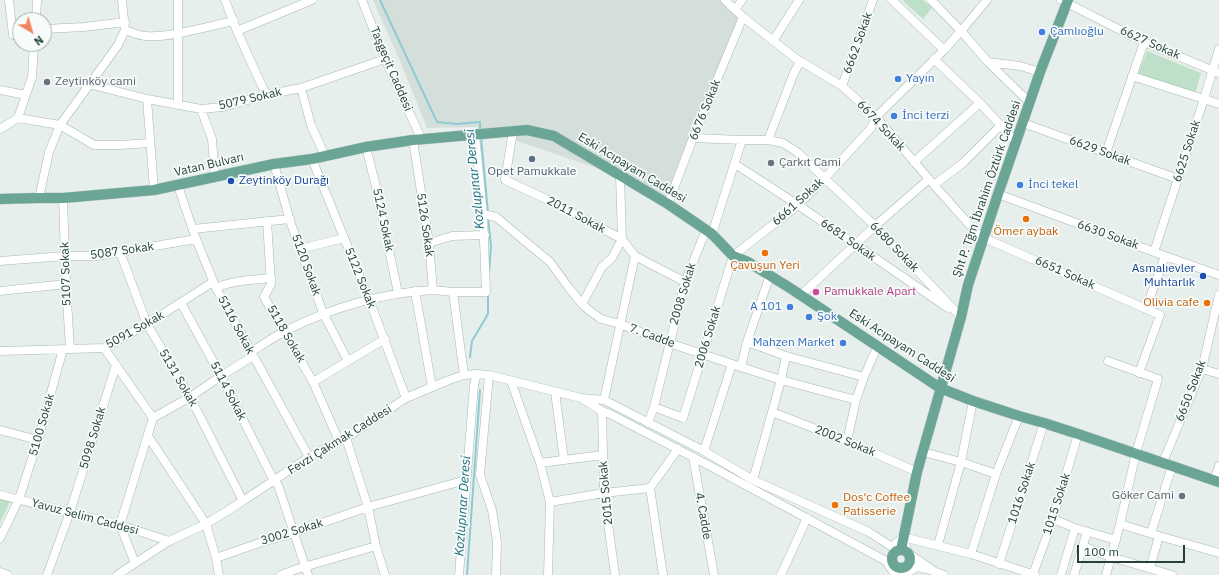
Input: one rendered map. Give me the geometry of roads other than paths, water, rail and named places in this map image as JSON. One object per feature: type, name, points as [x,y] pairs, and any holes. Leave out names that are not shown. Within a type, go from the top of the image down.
[{"type":"main road","name":"Şht P. Tğm İbrahim Öztürk Caddesi","points":[[897,569],[909,564],[910,561],[900,550],[917,472],[961,317],[968,285],[1065,1]]},
{"type":"main road","name":"Eski Acıpayam Caddesi","points":[[417,139],[527,130],[554,136],[668,204],[709,232],[733,256],[748,262],[770,275],[940,388],[973,401],[1136,453],[1216,481]]},
{"type":"main road","name":"Vatan Bulvarı","points":[[0,199],[63,198],[154,190],[274,164],[312,159],[366,147],[417,139]]},
{"type":"main road","points":[[897,569],[892,559],[893,556],[900,550]]},
{"type":"street","points":[[10,0],[12,18]]},
{"type":"street","points":[[36,12],[37,0]]},
{"type":"street","points":[[39,198],[49,152],[60,125],[88,84],[118,45],[125,26],[122,0]]},
{"type":"street","points":[[178,0],[178,105]]},
{"type":"street","points":[[225,0],[237,31],[266,95]]},
{"type":"street","points":[[237,31],[312,0]]},
{"type":"street","name":"Taşgeçit Caddesi","points":[[362,0],[417,139]]},
{"type":"street","name":"6674 Sokak","points":[[725,0],[743,17],[800,62],[842,86],[876,116],[931,182],[984,239]]},
{"type":"street","points":[[736,10],[742,0]]},
{"type":"street","points":[[774,41],[799,0]]},
{"type":"street","name":"6662 Sokak","points":[[842,86],[873,0]]},
{"type":"street","points":[[892,0],[944,50]]},
{"type":"street","points":[[931,0],[988,62],[1030,103]]},
{"type":"street","name":"6661 Sokak","points":[[733,256],[798,205],[825,178],[871,128],[876,116],[944,50],[987,0]]},
{"type":"street","name":"6627 Sokak","points":[[1065,1],[1144,42],[1216,72]]},
{"type":"street","name":"6676 Sokak","points":[[668,204],[693,138],[743,17]]},
{"type":"street","points":[[52,29],[125,26],[144,36],[155,36],[178,33],[234,21]]},
{"type":"street","points":[[1106,153],[1144,42]]},
{"type":"street","name":"6625 Sokak","points":[[1154,252],[1204,99],[1216,72],[1219,49]]},
{"type":"street","points":[[0,129],[18,118],[32,77],[34,52]]},
{"type":"street","name":"5079 Sokak","points":[[88,84],[147,99],[201,109],[223,107],[266,95],[301,88],[385,59]]},
{"type":"street","points":[[934,59],[980,103],[1016,142]]},
{"type":"street","points":[[768,140],[794,72],[800,62]]},
{"type":"street","points":[[988,62],[1020,66],[1040,72]]},
{"type":"street","points":[[1132,76],[1219,104]]},
{"type":"street","points":[[301,88],[311,124],[325,156]]},
{"type":"street","points":[[0,90],[26,95]]},
{"type":"street","points":[[147,99],[154,190]]},
{"type":"street","points":[[914,162],[980,103]]},
{"type":"street","points":[[201,109],[212,140],[215,178]]},
{"type":"street","points":[[18,118],[60,125],[94,144],[120,145],[150,143]]},
{"type":"street","name":"6629 Sokak","points":[[1023,123],[1178,179]]},
{"type":"street","points":[[801,295],[875,226],[931,182],[964,163],[1001,125]]},
{"type":"street","name":"2011 Sokak","points":[[513,131],[504,180],[546,199],[622,239],[635,256],[684,282]]},
{"type":"street","points":[[134,563],[120,525],[153,418],[190,397],[284,332],[323,313],[369,299],[398,293],[433,290],[453,292],[486,292],[485,215],[476,157],[480,134]]},
{"type":"street","name":"6680 Sokak","points":[[693,138],[768,140],[783,143],[797,152],[875,226],[961,317]]},
{"type":"street","name":"5126 Sokak","points":[[417,139],[433,290]]},
{"type":"street","name":"2008 Sokak","points":[[648,423],[652,416],[684,282],[709,232],[735,164],[742,140]]},
{"type":"street","name":"5124 Sokak","points":[[366,147],[398,293]]},
{"type":"street","name":"5122 Sokak","points":[[312,159],[385,339],[406,398]]},
{"type":"street","name":"5120 Sokak","points":[[274,164],[290,219],[323,313],[348,361]]},
{"type":"street","name":"6681 Sokak","points":[[735,164],[798,205],[961,317]]},
{"type":"street","points":[[582,304],[602,267],[612,258],[622,239],[620,175]]},
{"type":"street","name":"5116 Sokak","points":[[178,186],[196,239],[215,285],[309,457]]},
{"type":"street","name":"6630 Sokak","points":[[998,194],[1219,275]]},
{"type":"street","name":"5107 Sokak","points":[[63,198],[66,284],[66,349]]},
{"type":"street","name":"7. Cadde","points":[[485,215],[496,216],[550,262],[582,304],[601,318],[741,367],[856,400]]},
{"type":"street","points":[[193,229],[290,219]]},
{"type":"street","name":"5118 Sokak","points":[[267,221],[271,284],[264,297],[313,382],[343,440],[368,508],[376,546],[385,575]]},
{"type":"street","points":[[429,243],[452,236],[485,235]]},
{"type":"street","points":[[300,249],[344,238]]},
{"type":"street","name":"5087 Sokak","points":[[0,261],[65,256],[97,256],[196,239]]},
{"type":"street","name":"6651 Sokak","points":[[984,239],[1160,315],[1139,373]]},
{"type":"street","name":"5131 Sokak","points":[[120,252],[147,324],[190,397],[243,501]]},
{"type":"street","points":[[604,400],[635,256]]},
{"type":"street","name":"2006 Sokak","points":[[654,407],[683,418],[733,256]]},
{"type":"street","points":[[1146,309],[1165,256]]},
{"type":"street","points":[[741,367],[747,342],[770,275]]},
{"type":"street","name":"5091 Sokak","points":[[0,351],[104,348],[215,285],[237,281],[271,278]]},
{"type":"street","points":[[0,291],[66,284]]},
{"type":"street","points":[[415,291],[432,387]]},
{"type":"street","points":[[453,292],[464,375]]},
{"type":"street","name":"6650 Sokak","points":[[1151,533],[1168,464],[1202,369],[1219,295]]},
{"type":"street","name":"5114 Sokak","points":[[181,303],[278,485],[307,571]]},
{"type":"street","points":[[313,382],[385,339]]},
{"type":"street","points":[[747,342],[786,356],[864,377]]},
{"type":"street","points":[[847,441],[856,400],[877,347]]},
{"type":"street","points":[[104,348],[153,418]]},
{"type":"street","name":"5100 Sokak","points":[[0,538],[18,500],[66,349]]},
{"type":"street","points":[[753,480],[782,380],[786,356]]},
{"type":"street","points":[[1106,575],[1120,524],[1136,453],[1158,379],[1108,361]]},
{"type":"street","points":[[704,451],[732,364]]},
{"type":"street","name":"5098 Sokak","points":[[47,575],[70,512],[116,365]]},
{"type":"street","points":[[1202,369],[1219,374]]},
{"type":"street","points":[[459,575],[474,385],[477,374]]},
{"type":"street","name":"Fevzi Çakmak Caddesi","points":[[117,575],[169,540],[206,524],[309,457],[343,440],[406,398],[432,387],[464,375],[477,374],[489,375],[581,398]]},
{"type":"street","points":[[489,375],[480,475],[492,510],[497,542],[496,575]]},
{"type":"street","points":[[511,381],[540,463],[550,502],[548,575]]},
{"type":"street","points":[[555,392],[564,460]]},
{"type":"street","points":[[581,398],[604,400],[621,408],[704,451],[753,480],[869,532],[934,572]]},
{"type":"street","points":[[581,398],[602,411],[678,449],[807,518],[897,569],[909,567],[944,575]]},
{"type":"street","points":[[938,545],[960,462],[973,401]]},
{"type":"street","name":"2015 Sokak","points":[[602,411],[604,494],[614,575]]},
{"type":"street","name":"2002 Sokak","points":[[772,412],[847,441],[917,472]]},
{"type":"street","points":[[971,554],[996,474],[1018,416]]},
{"type":"street","name":"1016 Sokak","points":[[999,564],[1044,423]]},
{"type":"street","points":[[0,430],[38,440]]},
{"type":"street","name":"1015 Sokak","points":[[1034,575],[1053,519],[1078,434]]},
{"type":"street","points":[[148,436],[206,524],[216,558],[219,575]]},
{"type":"street","points":[[663,575],[650,488],[678,449]]},
{"type":"street","points":[[923,452],[996,474]]},
{"type":"street","points":[[540,463],[603,455]]},
{"type":"street","name":"4. Cadde","points":[[693,457],[714,575]]},
{"type":"street","points":[[1216,481],[1219,466]]},
{"type":"street","name":"3002 Sokak","points":[[216,558],[368,508],[466,480]]},
{"type":"street","points":[[550,502],[650,488]]},
{"type":"street","name":"Yavuz Selim Caddesi","points":[[0,495],[120,525],[169,540]]},
{"type":"street","points":[[781,575],[807,518]]},
{"type":"street","points":[[1053,519],[1087,532],[1116,540]]},
{"type":"street","points":[[1120,524],[1219,553]]},
{"type":"street","points":[[1061,575],[1076,528]]},
{"type":"street","points":[[1074,575],[1087,532]]},
{"type":"street","points":[[903,536],[971,554],[1034,575]]},
{"type":"street","points":[[1150,568],[1160,536]]},
{"type":"street","points":[[281,575],[307,571],[376,546]]},
{"type":"street","points":[[1083,546],[1111,557],[1172,575]]},
{"type":"street","points":[[0,572],[8,575]]},
{"type":"waterway","name":"Kozlupınar Deresi","points":[[380,0],[437,122],[457,124],[480,122],[480,131]]},
{"type":"waterway","name":"Kozlupınar Deresi","points":[[481,137],[488,213]]},
{"type":"waterway","name":"Kozlupınar Deresi","points":[[488,217],[491,246],[489,272]]},
{"type":"waterway","name":"Kozlupınar Deresi","points":[[470,357],[472,341],[488,314],[488,293]]},
{"type":"waterway","name":"Kozlupınar Deresi","points":[[467,575],[480,390]]},
{"type":"place","name":"Çamlıoğlu","points":[[1042,32]]},
{"type":"place","name":"Yayın","points":[[898,79]]},
{"type":"place","name":"Zeytinköy cami","points":[[47,82]]},
{"type":"place","name":"İnci terzi","points":[[894,116]]},
{"type":"place","name":"Opet Pamukkale","points":[[532,159]]},
{"type":"place","name":"Çarkıt Cami","points":[[771,163]]},
{"type":"place","name":"Zeytinköy Durağı","points":[[231,181]]},
{"type":"place","name":"İnci tekel","points":[[1020,185]]},
{"type":"place","name":"Ömer aybak","points":[[1026,219]]},
{"type":"place","name":"Çavuşun Yeri","points":[[765,253]]},
{"type":"place","name":"Asmalıevler Muhtarlık","points":[[1203,276]]},
{"type":"place","name":"Pamukkale Apart","points":[[816,292]]},
{"type":"place","name":"Olivia cafe","points":[[1207,303]]},
{"type":"place","name":"A 101","points":[[790,307]]},
{"type":"place","name":"Şok","points":[[809,317]]},
{"type":"place","name":"Mahzen Market","points":[[843,343]]},
{"type":"place","name":"Göker Cami","points":[[1182,496]]},
{"type":"place","name":"Dos'c Coffee Patisserie","points":[[835,505]]}]
